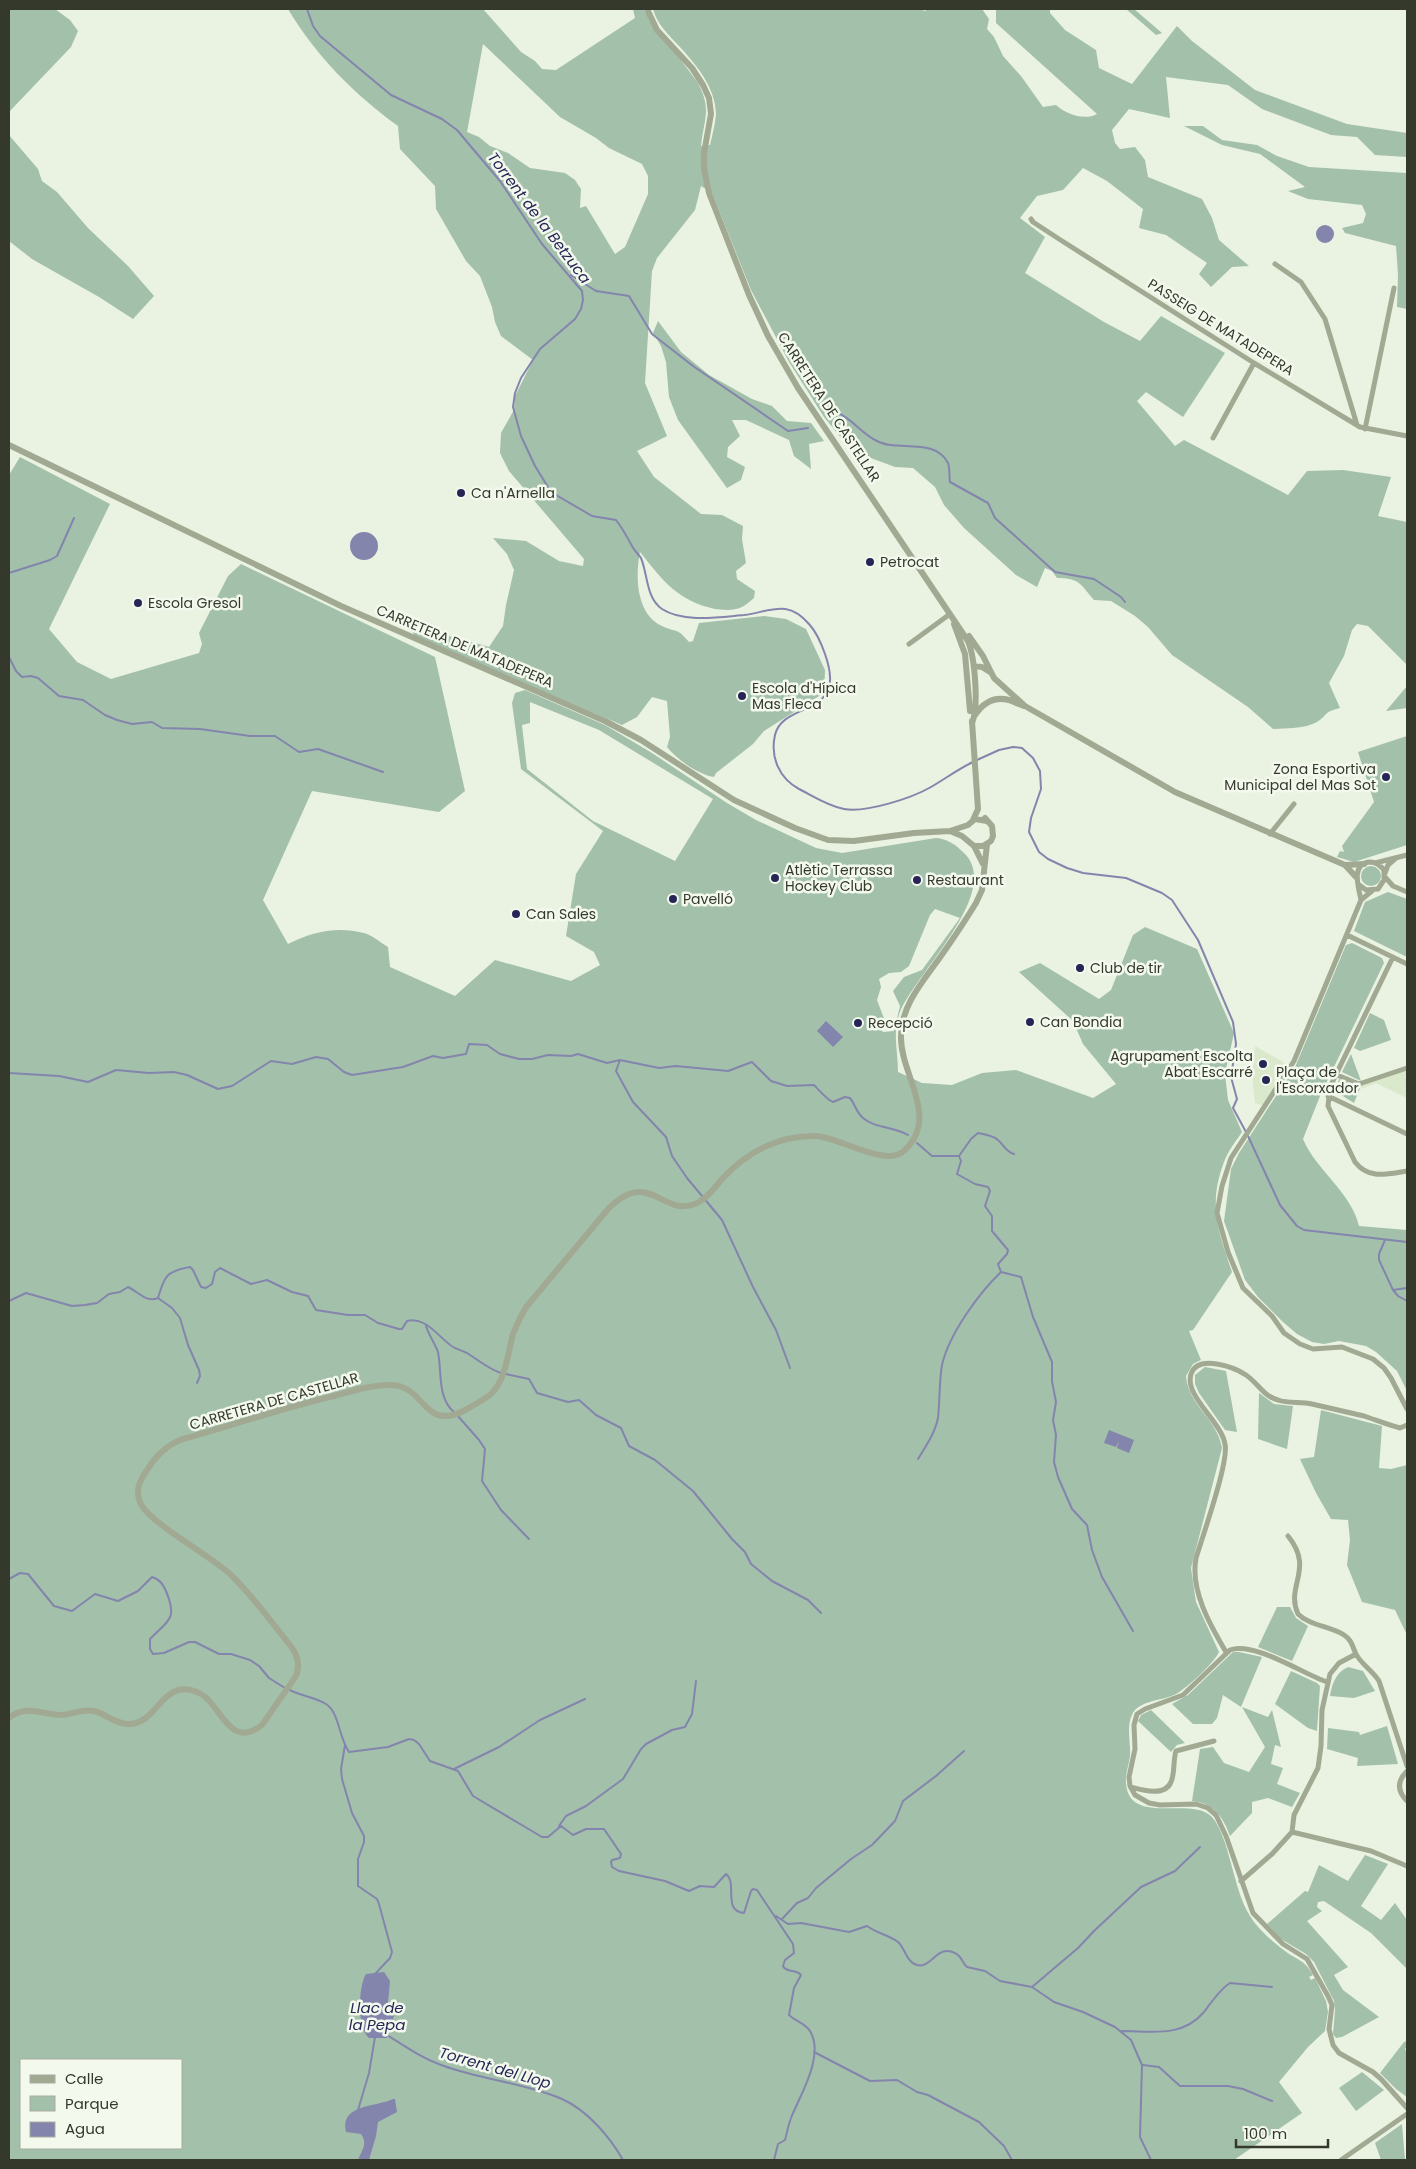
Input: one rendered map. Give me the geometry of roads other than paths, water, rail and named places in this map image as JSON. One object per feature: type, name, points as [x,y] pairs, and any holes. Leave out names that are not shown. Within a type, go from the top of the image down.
[{"type":"street","name":"CARRETERA DE CASTELLAR","points":[[647,9],[657,30],[692,68],[709,98],[711,114],[704,153],[704,169],[709,193],[749,295],[768,336],[798,388],[961,629],[971,649],[974,666],[975,715],[972,723]]},
{"type":"street","name":"PASSEIG DE MATADEPERA","points":[[1031,219],[1032,222],[1254,363],[1358,425],[1365,429],[1407,436]]},
{"type":"street","points":[[1276,264],[1301,282],[1325,319],[1358,425]]},
{"type":"street","points":[[1365,429],[1394,288]]},
{"type":"street","points":[[1213,438],[1254,363]]},
{"type":"street","name":"CARRETERA DE MATADEPERA","points":[[9,445],[341,606],[605,721],[641,740],[734,800],[795,828],[840,842],[914,833],[950,831],[971,823]]},
{"type":"street","name":"CARRETERA DE CASTELLAR","points":[[951,616],[965,654],[972,723]]},
{"type":"street","points":[[909,644],[951,616]]},
{"type":"street","points":[[961,629],[969,636],[983,656],[990,672],[1000,684],[1025,706]]},
{"type":"street","points":[[970,698],[971,674],[974,666],[982,667],[990,672]]},
{"type":"street","points":[[975,715],[982,705],[995,699],[1010,700],[1025,706],[1175,792],[1345,865],[1375,863],[1407,855]]},
{"type":"street","points":[[950,831],[972,844],[987,844],[991,841],[994,831],[978,809],[972,723]]},
{"type":"street","points":[[1270,834],[1294,804]]},
{"type":"street","points":[[978,809],[966,834],[984,866]]},
{"type":"street","points":[[971,823],[979,819],[987,821]]},
{"type":"street","name":"CARRETERA DE CASTELLAR","points":[[9,1718],[27,1710],[61,1715],[90,1710],[118,1722],[130,1724],[144,1720],[171,1693],[185,1689],[206,1696],[232,1729],[246,1733],[262,1726],[298,1671],[299,1662],[290,1644],[231,1575],[156,1520],[142,1507],[138,1490],[143,1476],[163,1450],[175,1442],[312,1401],[378,1386],[393,1385],[404,1387],[431,1412],[440,1416],[461,1412],[492,1393],[498,1385],[516,1328],[526,1306],[618,1200],[631,1193],[643,1191],[678,1205],[688,1206],[703,1199],[741,1160],[758,1149],[778,1141],[806,1136],[825,1137],[886,1157],[895,1157],[905,1150],[917,1130],[920,1114],[918,1098],[908,1075],[902,1051],[901,1030],[904,1014],[913,996],[976,903],[982,890],[987,844]]},
{"type":"street","points":[[1396,858],[1387,867],[1383,884],[1361,900],[1294,1061],[1244,1135],[1228,1166],[1217,1213],[1228,1252],[1243,1288],[1272,1316],[1284,1333],[1300,1344],[1318,1349],[1342,1347],[1379,1363],[1391,1378],[1407,1409]]},
{"type":"street","points":[[1375,863],[1381,867],[1393,886],[1407,892]]},
{"type":"street","points":[[1361,900],[1357,880],[1358,870],[1364,864]]},
{"type":"street","points":[[1345,865],[1363,888],[1375,890],[1393,886]]},
{"type":"street","points":[[1346,935],[1407,964]]},
{"type":"street","points":[[1394,957],[1337,1075],[1328,1096],[1328,1106],[1355,1162],[1361,1169],[1374,1175],[1407,1171]]},
{"type":"street","points":[[1337,1075],[1359,1084],[1407,1068]]},
{"type":"street","points":[[1328,1096],[1407,1134]]},
{"type":"street","points":[[1226,1652],[1203,1607],[1195,1572],[1196,1558],[1226,1448],[1220,1430],[1192,1388],[1190,1379],[1194,1369],[1206,1363],[1230,1368],[1245,1374],[1275,1400],[1306,1403],[1370,1418],[1400,1428],[1407,1425]]},
{"type":"street","points":[[1288,1536],[1297,1549],[1300,1560],[1295,1600],[1298,1614],[1306,1620],[1344,1635],[1351,1640],[1356,1654],[1371,1669],[1378,1681],[1407,1766]]},
{"type":"street","points":[[1327,1682],[1259,1652],[1235,1648],[1226,1652],[1183,1695],[1144,1709],[1137,1714],[1134,1725],[1134,1749],[1129,1777],[1135,1795],[1149,1803],[1160,1805],[1196,1804],[1212,1811],[1223,1827],[1250,1907],[1258,1921],[1283,1944],[1310,1962],[1332,2004],[1329,2029],[1336,2049],[1350,2060],[1373,2072],[1407,2111],[1341,2160]]},
{"type":"street","points":[[1241,1881],[1272,1854],[1292,1832],[1294,1815],[1318,1768],[1322,1710],[1327,1682],[1333,1668],[1356,1654]]},
{"type":"street","points":[[1131,1787],[1149,1792],[1166,1788],[1171,1783],[1176,1751],[1214,1741]]},
{"type":"street","points":[[1407,1771],[1400,1780],[1399,1785],[1400,1791],[1407,1801]]},
{"type":"street","points":[[1292,1832],[1371,1851],[1407,1866]]},
{"type":"water","points":[[1325,225],[1331,228],[1334,234],[1331,240],[1325,243],[1319,240],[1316,234],[1319,228]]},
{"type":"water","points":[[364,532],[374,536],[378,546],[374,556],[364,560],[354,556],[350,546],[354,536]]},
{"type":"water","points":[[826,1021],[843,1037],[833,1047],[817,1031]]},
{"type":"water","points":[[1109,1430],[1134,1440],[1129,1453],[1117,1448],[1119,1441],[1116,1447],[1104,1443]]},
{"type":"water","name":"Llac de la Pepa","points":[[384,1972],[390,1981],[388,2003],[394,2016],[387,2038],[369,2038],[362,2026],[361,1988],[366,1974]]},
{"type":"water","points":[[395,2099],[397,2112],[378,2122],[369,2160],[358,2160],[364,2147],[364,2141],[361,2134],[346,2132],[345,2123],[348,2116],[361,2108]]},
{"type":"waterway","name":"Torrent de la Betzuca","points":[[307,9],[313,26],[320,36],[391,95],[442,119],[457,130],[500,181],[542,244],[582,291],[581,309],[575,319],[540,349],[521,378],[515,393],[513,407],[521,436],[535,466],[551,492],[592,516],[616,520],[641,558],[650,593],[662,609],[691,618],[713,618],[786,609],[801,616],[813,629],[828,663],[830,672],[829,687],[825,695],[818,702],[793,715],[779,726],[774,743],[775,759],[786,779],[799,789],[832,806],[853,810],[876,807],[901,800],[923,791],[973,762]]},
{"type":"waterway","points":[[571,275],[596,291],[629,296],[652,334],[693,366],[788,431],[808,428]]},
{"type":"waterway","points":[[829,413],[832,411],[839,413],[865,434],[885,444],[915,446],[934,450],[942,455],[949,465],[950,482],[988,503],[995,518],[1055,572],[1094,579],[1121,597],[1125,602]]},
{"type":"waterway","points":[[9,573],[57,556],[74,518]]},
{"type":"waterway","points":[[9,657],[16,671],[22,677],[31,676],[38,678],[59,696],[83,700],[105,715],[117,720],[132,724],[152,722],[162,728],[200,729],[250,736],[275,736],[299,752],[318,749],[383,772]]},
{"type":"waterway","name":"Torrent de la Betzuca","points":[[977,760],[999,750],[1013,747],[1022,748],[1033,758],[1040,771],[1041,789],[1031,818],[1029,832],[1039,852],[1048,859],[1083,873],[1126,878],[1162,893],[1172,900],[1198,940],[1233,1022],[1236,1044],[1231,1077],[1237,1099],[1233,1108],[1246,1132]]},
{"type":"waterway","points":[[9,1073],[59,1076],[88,1082],[116,1070],[149,1073],[174,1072],[187,1075],[218,1089],[232,1086],[271,1061],[292,1064],[316,1057],[328,1059],[344,1072],[352,1075],[403,1067],[433,1056],[443,1058],[466,1054],[469,1044],[487,1045],[500,1054],[519,1059],[532,1059],[548,1055],[571,1056],[578,1054],[607,1063],[620,1060],[659,1068],[676,1066],[728,1071],[752,1062],[771,1081],[787,1086],[814,1085],[833,1102],[845,1097],[850,1098],[859,1113],[868,1122],[908,1135]]},
{"type":"waterway","points":[[620,1060],[616,1071],[633,1102],[666,1137],[672,1156],[687,1178],[722,1220],[753,1287],[776,1330],[790,1368]]},
{"type":"waterway","points":[[917,1143],[932,1156],[959,1156],[971,1139],[978,1133],[989,1135],[996,1139],[1014,1154]]},
{"type":"waterway","points":[[1248,1136],[1280,1205],[1297,1226],[1304,1230],[1407,1242]]},
{"type":"waterway","points":[[959,1156],[961,1161],[957,1174],[975,1184],[988,1187],[990,1191],[985,1206],[992,1216],[992,1231],[1008,1250],[1007,1254],[998,1264],[1001,1272],[1021,1277],[1033,1317],[1052,1362],[1052,1381],[1056,1402],[1053,1420],[1056,1435],[1054,1462],[1058,1477],[1072,1509],[1087,1525],[1092,1550],[1102,1577],[1133,1631]]},
{"type":"waterway","points":[[1385,1240],[1379,1254],[1379,1260],[1393,1290],[1398,1296],[1407,1301]]},
{"type":"waterway","points":[[9,1301],[26,1293],[72,1306],[85,1305],[97,1303],[109,1294],[120,1292],[128,1287],[146,1298],[154,1299],[158,1298],[164,1280],[171,1273],[190,1267],[201,1287],[206,1288],[212,1284],[215,1272],[220,1268],[251,1284],[267,1280],[292,1292],[308,1296],[316,1310],[348,1315],[365,1315],[378,1323],[399,1329],[402,1329],[407,1321],[414,1320],[426,1324],[453,1347],[466,1352],[501,1373]]},
{"type":"waterway","points":[[918,1459],[937,1424],[942,1365],[951,1340],[983,1291],[1001,1272]]},
{"type":"waterway","points":[[1393,1290],[1407,1288]]},
{"type":"waterway","points":[[158,1298],[172,1308],[180,1318],[188,1345],[199,1370],[200,1376],[197,1383]]},
{"type":"waterway","points":[[426,1326],[438,1352],[441,1384],[445,1399],[454,1412]]},
{"type":"waterway","points":[[506,1374],[529,1379],[537,1393],[568,1402],[579,1400],[596,1415],[621,1428],[629,1446],[655,1460],[693,1491],[745,1552],[751,1564],[772,1581],[808,1600],[821,1613]]},
{"type":"waterway","points":[[457,1415],[485,1449],[482,1481],[501,1510],[529,1539]]},
{"type":"waterway","points":[[9,1579],[20,1573],[28,1574],[54,1606],[72,1611],[95,1594],[118,1601],[138,1591],[152,1577],[155,1578],[161,1582],[166,1591],[171,1614],[166,1623],[150,1639],[150,1649],[153,1654],[164,1653],[189,1642],[195,1642],[219,1654],[231,1654],[250,1660],[259,1666],[269,1678],[285,1688]]},
{"type":"waterway","points":[[559,1826],[566,1816],[586,1806],[623,1779],[646,1744],[672,1730],[685,1727],[692,1714],[696,1681]]},
{"type":"waterway","points":[[290,1690],[322,1702],[330,1708],[334,1713],[349,1752],[388,1747],[409,1739],[414,1740],[419,1744],[430,1761],[458,1771],[473,1796],[542,1837],[548,1837],[561,1826],[573,1835],[586,1829],[604,1829],[621,1854],[620,1858],[611,1862],[612,1867],[619,1871],[665,1881],[689,1891],[700,1886],[714,1887],[726,1874],[731,1884],[734,1907],[737,1911],[744,1913],[751,1891],[753,1889],[757,1890],[793,1944],[794,1953],[785,1960],[783,1966],[787,1970],[801,1975],[794,1988],[789,2015],[810,2031],[814,2041],[815,2052],[810,2075],[791,2118],[785,2140],[778,2144],[774,2160]]},
{"type":"waterway","points":[[454,1769],[499,1747],[540,1720],[585,1699]]},
{"type":"waterway","name":"Torrent del Llop","points":[[345,1745],[341,1769],[342,1779],[352,1813],[364,1836],[364,1842],[358,1859],[358,1886],[377,1899],[392,1952],[390,1958],[375,1974]]},
{"type":"waterway","points":[[782,1919],[797,1903],[808,1898],[816,1888],[851,1859],[872,1845],[895,1821],[903,1801],[936,1776],[964,1751]]},
{"type":"waterway","points":[[1032,1987],[1078,1948],[1141,1887],[1175,1871],[1200,1847]]},
{"type":"waterway","points":[[776,1916],[788,1924],[801,1923],[849,1932],[867,1926],[898,1942],[908,1958],[917,1965],[927,1963],[945,1951],[951,1952],[958,1955],[967,1967],[985,1971],[1000,1981],[1032,1987],[1054,2002],[1083,2012],[1115,2027],[1131,2040],[1142,2065]]},
{"type":"waterway","points":[[1121,2031],[1155,2032],[1186,2026],[1204,2012],[1219,1992],[1230,1983],[1272,1987]]},
{"type":"waterway","name":"Torrent del Llop","points":[[387,2035],[436,2063],[459,2071],[533,2089],[562,2099],[589,2117],[612,2142],[623,2160]]},
{"type":"waterway","points":[[358,2110],[369,2073],[375,2037]]},
{"type":"waterway","points":[[814,2052],[870,2081],[897,2080],[917,2092],[928,2095],[979,2122],[1004,2146],[1012,2160]]},
{"type":"waterway","points":[[1142,2065],[1140,2137],[1151,2160]]},
{"type":"waterway","points":[[1143,2065],[1159,2067],[1180,2086],[1228,2086],[1243,2089],[1272,2101]]},
{"type":"place","name":"Ca n'Arnella","points":[[461,493]]},
{"type":"place","name":"Petrocat","points":[[870,562]]},
{"type":"place","name":"Escola Gresol","points":[[138,603]]},
{"type":"place","name":"Escola d'Hípica Mas Fleca","points":[[742,696]]},
{"type":"place","name":"Zona Esportiva Municipal del Mas Sot","points":[[1386,777]]},
{"type":"place","name":"Atlètic Terrassa Hockey Club","points":[[775,878]]},
{"type":"place","name":"Restaurant","points":[[917,880]]},
{"type":"place","name":"Pavelló","points":[[673,899]]},
{"type":"place","name":"Can Sales","points":[[516,914]]},
{"type":"place","name":"Club de tir","points":[[1080,968]]},
{"type":"place","name":"Can Bondia","points":[[1030,1022]]},
{"type":"place","name":"Recepció","points":[[858,1023]]},
{"type":"place","name":"Agrupament Escolta Abat Escarré","points":[[1263,1064]]},
{"type":"place","name":"Plaça de l'Escorxador","points":[[1266,1080]]}]
